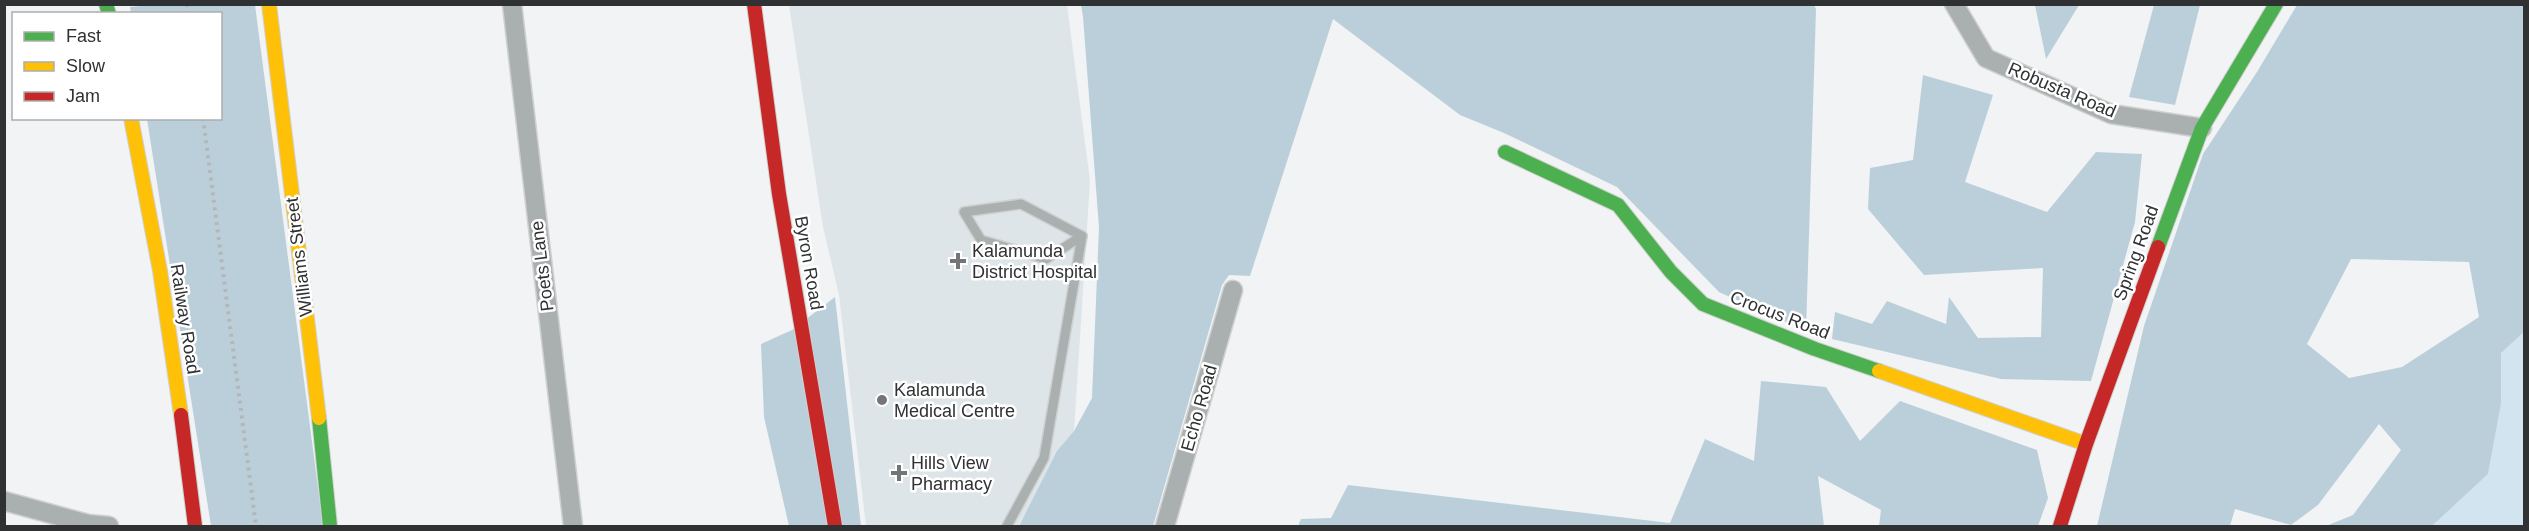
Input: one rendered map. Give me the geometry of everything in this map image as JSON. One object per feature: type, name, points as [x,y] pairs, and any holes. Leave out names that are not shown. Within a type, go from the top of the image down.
[{"type":"street","name":"Williams Street","points":[[268,4],[333,521]]},
{"type":"street","name":"Poets Lane","points":[[512,4],[573,526]]},
{"type":"street","name":"Byron Road","points":[[754,4],[779,194],[836,526]]},
{"type":"street","name":"Robusta Road","points":[[1953,4],[1986,58],[2111,114],[2202,128]]},
{"type":"street","name":"Spring Road","points":[[2060,526],[2086,444],[2202,128],[2276,4]]},
{"type":"street","name":"Railway Road","points":[[131,120],[145,178],[173,359],[195,526]]},
{"type":"street","name":"Crocus Road","points":[[1505,152],[1618,205],[1671,272],[1702,304],[1815,349],[2086,444]]},
{"type":"street","name":"Echo Road","points":[[1165,526],[1233,290]]},
{"type":"street","points":[[4,501],[90,526],[109,526]]},
{"type":"lane","points":[[1022,204],[1082,236],[1046,259],[981,240],[964,212],[1022,204]]},
{"type":"lane","points":[[1007,526],[1044,458],[1082,236]]},
{"type":"path","points":[[202,120],[256,526]]},
{"type":"shaded area","points":[[161,4],[255,5],[323,526],[211,526],[147,120],[222,120],[222,12],[131,12],[130,7]]},
{"type":"shaded area","name":"Kalamunda District Hospital","points":[[789,5],[1067,5],[1090,181],[1074,431],[1018,526],[866,526],[839,295],[823,227]]},
{"type":"shaded area","points":[[1081,5],[1814,5],[1816,9],[1806,331],[1719,292],[1617,187],[1504,133],[1460,115],[1333,19],[1250,276],[1229,275],[1222,285],[1153,526],[1019,526],[1057,451],[1074,431],[1092,398],[1099,228]]},
{"type":"shaded area","points":[[2035,5],[2079,5],[2046,59]]},
{"type":"shaded area","points":[[2154,5],[2200,5],[2175,105],[2129,97]]},
{"type":"shaded area","points":[[2297,5],[2524,5],[2524,332],[2501,353],[2501,404],[2488,474],[2432,526],[2326,526],[2353,515],[2401,450],[2379,424],[2318,505],[2291,525],[2235,509],[2230,526],[2097,526],[2144,326],[2203,154],[2257,72]],"holes":[[[2351,259],[2469,262],[2479,317],[2402,367],[2349,378],[2307,344]]]},
{"type":"shaded area","points":[[1923,75],[1993,95],[1965,182],[2047,212],[2096,152],[2142,154],[2135,222],[2091,381],[2001,379],[1832,339],[1835,312],[1872,324],[1887,301],[1946,324],[1949,297],[1978,338],[2041,337],[2043,268],[1924,275],[1868,209],[1870,168],[1913,160]]},
{"type":"shaded area","points":[[835,297],[861,526],[789,526],[764,417],[761,344],[792,330]]},
{"type":"shaded area","points":[[2524,332],[2524,526],[2432,526],[2488,474],[2501,404],[2501,353]]},
{"type":"shaded area","points":[[1761,381],[1826,387],[1860,441],[1900,401],[2037,450],[2048,498],[2038,526],[1879,526],[1881,510],[1818,476],[1824,526],[1298,526],[1301,519],[1331,518],[1348,485],[1670,523],[1705,439],[1754,461]]},
{"type":"traffic: fast","points":[[106,4],[108,12]]},
{"type":"traffic: fast","points":[[2158,247],[2202,128],[2276,4]]},
{"type":"traffic: fast","points":[[1505,152],[1618,205],[1671,272],[1703,304],[1815,349],[1879,371]]},
{"type":"traffic: fast","points":[[319,418],[330,526]]},
{"type":"traffic: slow","points":[[269,4],[319,418]]},
{"type":"traffic: slow","points":[[131,120],[160,271],[181,415]]},
{"type":"traffic: slow","points":[[1879,371],[2086,444]]},
{"type":"traffic: jam","points":[[754,4],[779,194],[835,526]]},
{"type":"traffic: jam","points":[[2060,526],[2086,444],[2158,247]]},
{"type":"traffic: jam","points":[[181,415],[195,526]]},
{"type":"place","name":"Kalamunda District Hospital","points":[[958,261]]},
{"type":"place","name":"Kalamunda Medical Centre","points":[[882,400]]},
{"type":"place","name":"Hills View Pharmacy","points":[[899,473]]}]
